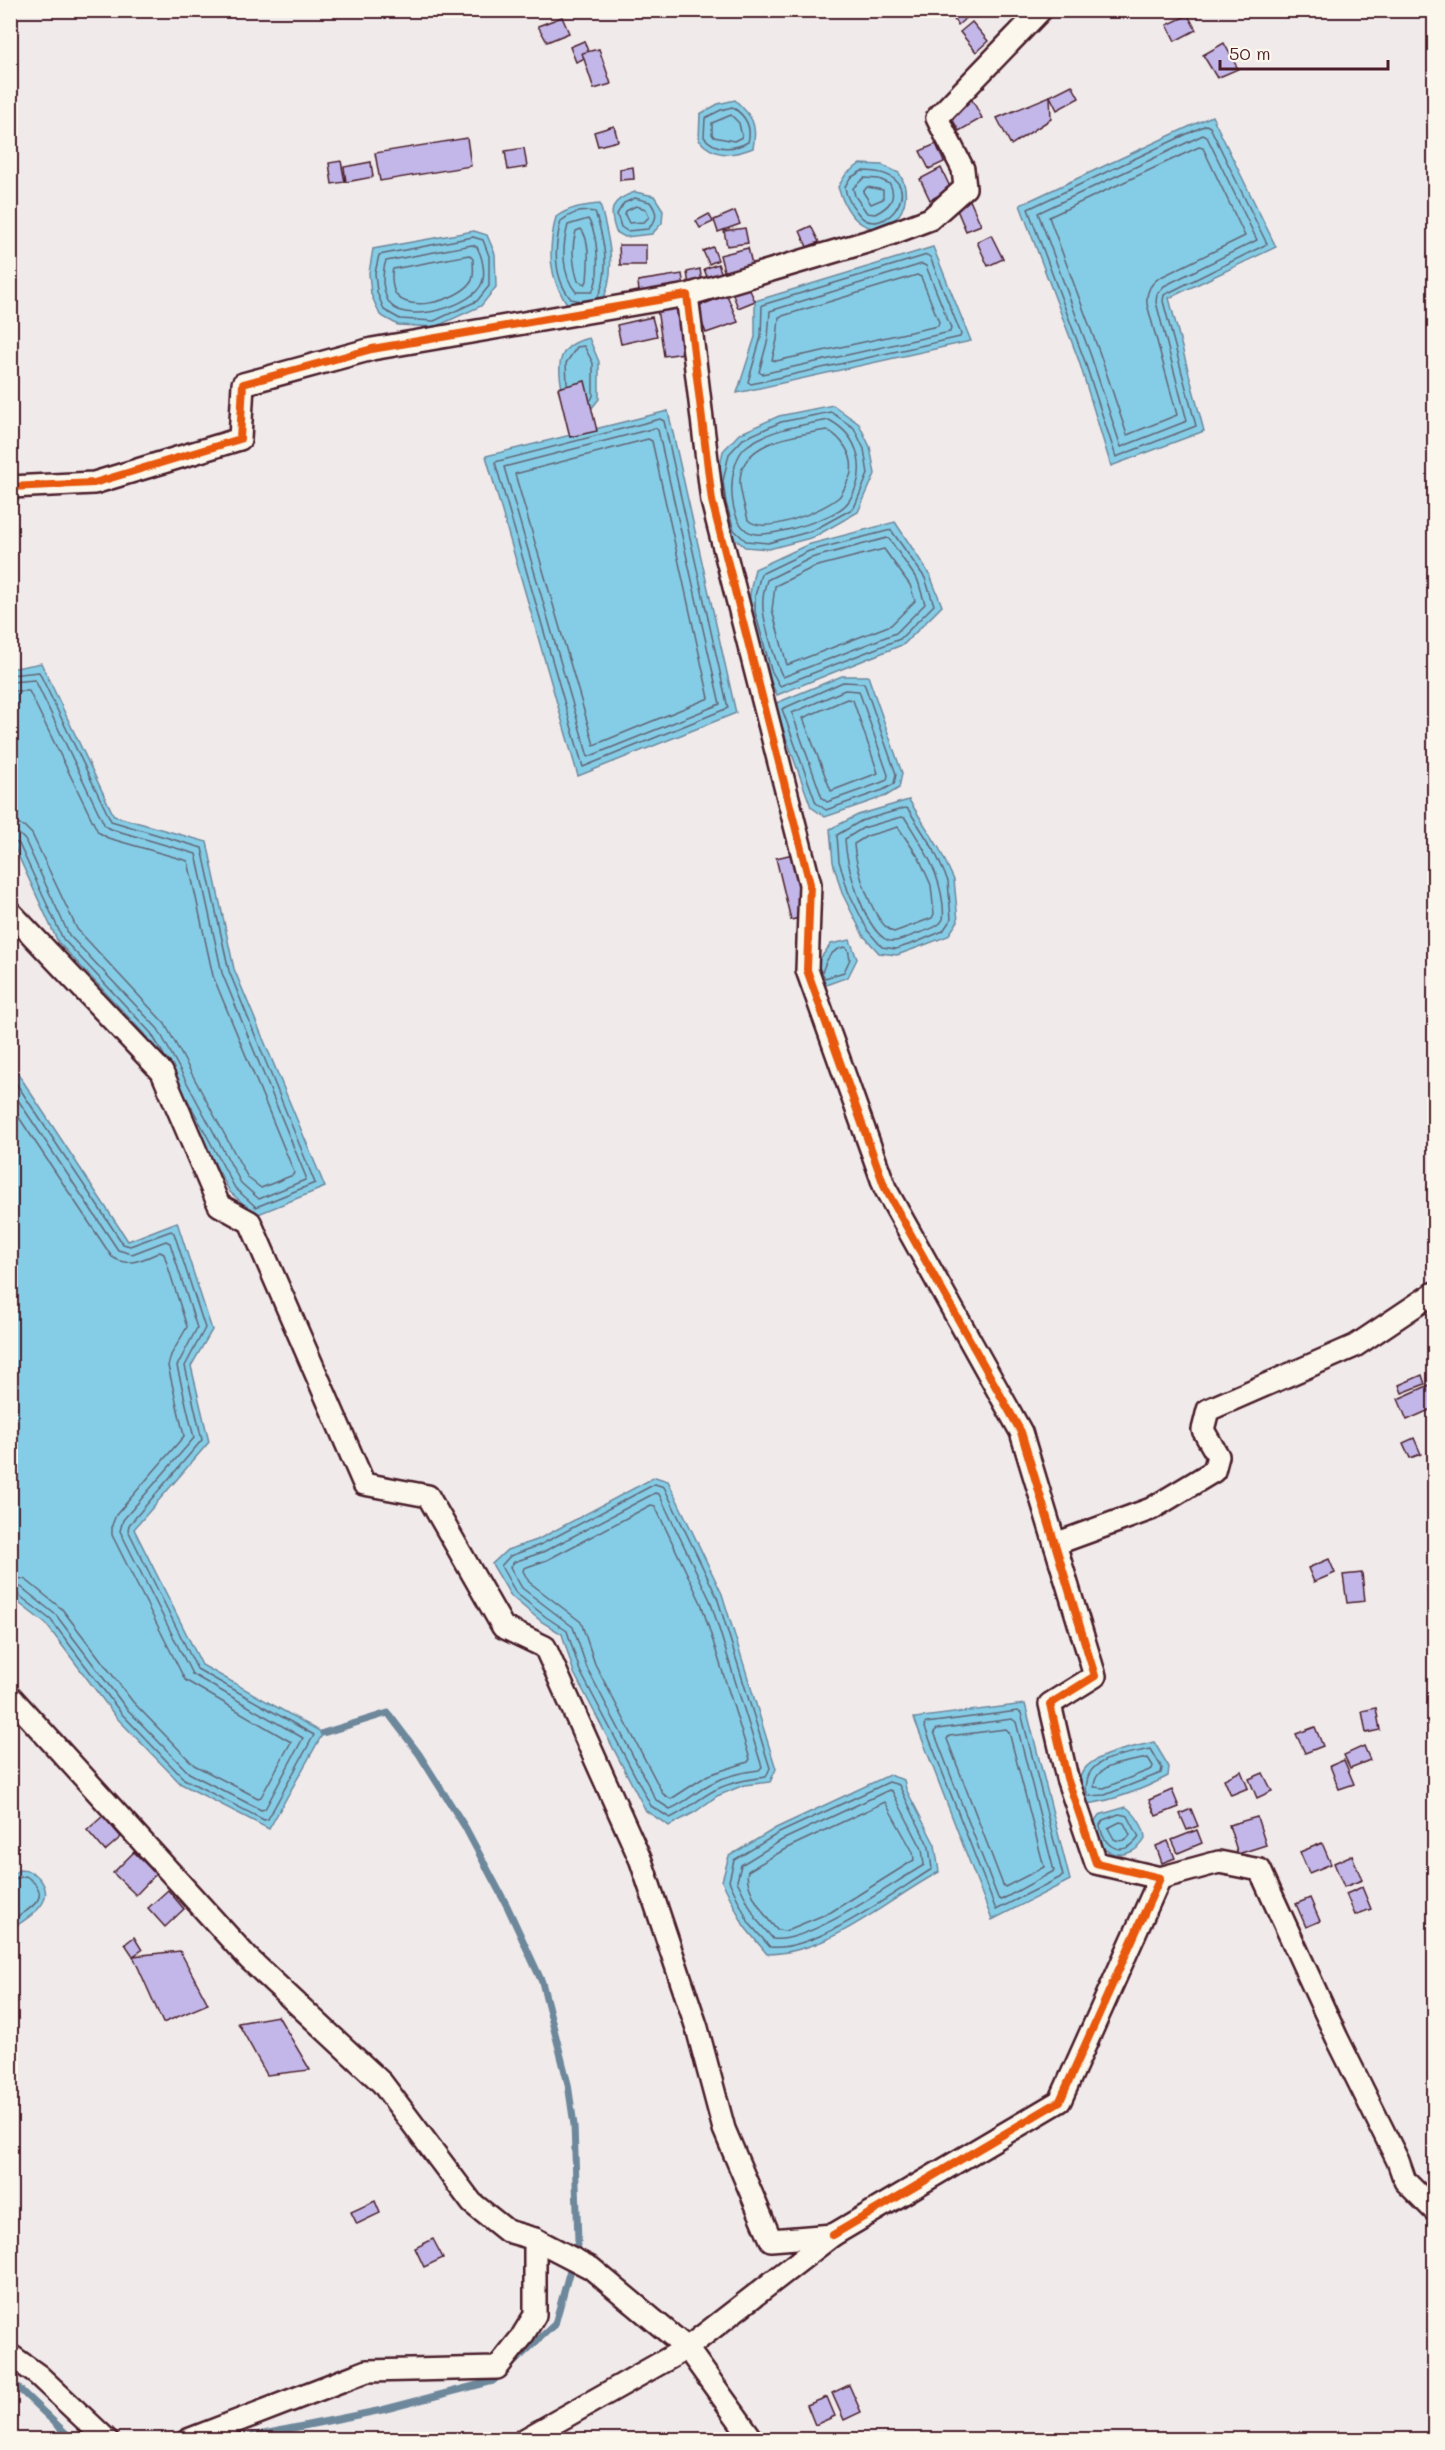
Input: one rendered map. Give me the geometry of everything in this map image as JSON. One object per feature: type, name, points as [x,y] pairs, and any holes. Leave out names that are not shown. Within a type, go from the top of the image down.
[{"type":"street","points":[[10,487],[94,483],[240,439],[243,384],[372,349],[687,295],[880,238],[930,219],[965,188],[963,169],[937,118],[1041,10]]},
{"type":"street","points":[[687,295],[712,501],[810,884],[807,970],[885,1188],[1021,1432],[1095,1676],[1050,1704],[1067,1778],[1096,1863],[1160,1878],[1219,1862],[1260,1870],[1337,2038],[1398,2161],[1405,2181],[1434,2210]]},
{"type":"street","points":[[10,912],[162,1072],[219,1205],[250,1222],[364,1484],[428,1496],[503,1627],[545,1647],[641,1861],[697,2028],[724,2129],[771,2240],[833,2235]]},
{"type":"street","points":[[1055,1544],[1151,1509],[1190,1483],[1214,1471],[1218,1456],[1203,1430],[1208,1410],[1355,1346],[1434,1293]]},
{"type":"street","points":[[10,1696],[249,1959],[382,2083],[472,2203],[507,2231],[535,2239],[591,2268],[687,2348],[753,2439]]},
{"type":"street","points":[[524,2439],[687,2348],[833,2235],[1060,2101],[1160,1878]]},
{"type":"street","points":[[188,2439],[367,2371],[497,2368],[522,2338],[536,2315],[535,2239]]},
{"type":"street","points":[[10,2355],[38,2375],[107,2439]]},
{"type":"water","points":[[735,100],[746,111],[754,126],[753,148],[731,154],[717,153],[699,140],[700,114],[718,104]]},
{"type":"water","points":[[1212,116],[1276,247],[1169,298],[1204,431],[1111,466],[1079,361],[1020,205]]},
{"type":"water","points":[[860,164],[882,165],[899,173],[905,189],[904,204],[898,216],[888,225],[875,228],[861,224],[849,211],[838,187],[846,174]]},
{"type":"water","points":[[635,192],[654,196],[663,210],[662,223],[652,234],[625,237],[616,232],[612,211],[616,202]]},
{"type":"water","points":[[600,204],[611,267],[606,292],[601,304],[568,305],[561,295],[553,274],[551,252],[556,217],[582,206]]},
{"type":"water","points":[[474,231],[487,235],[495,254],[496,287],[481,306],[435,327],[398,325],[380,315],[371,294],[369,273],[373,249]]},
{"type":"water","points":[[933,247],[971,341],[737,393],[755,337],[755,301]]},
{"type":"water","points":[[589,338],[599,362],[599,399],[591,409],[564,399],[560,378],[561,360],[564,353],[577,342]]},
{"type":"water","points":[[833,405],[859,424],[870,447],[875,474],[858,512],[814,537],[769,549],[745,547],[729,534],[717,481],[723,451],[739,434],[779,416]]},
{"type":"water","points":[[668,411],[736,713],[578,776],[486,456]]},
{"type":"water","points":[[895,522],[930,575],[942,606],[904,644],[777,695],[768,676],[750,621],[749,600],[755,569],[807,545]]},
{"type":"water","points":[[41,663],[114,816],[207,842],[234,969],[325,1187],[256,1215],[230,1192],[147,1037],[58,942],[11,840],[10,669]]},
{"type":"water","points":[[842,676],[868,676],[902,773],[899,788],[886,796],[825,817],[811,807],[774,704]]},
{"type":"water","points":[[909,800],[939,848],[954,880],[958,921],[948,936],[897,955],[879,953],[863,935],[842,893],[833,862],[830,829],[858,815]]},
{"type":"water","points":[[850,940],[857,959],[848,977],[823,986],[816,974],[819,960],[831,944]]},
{"type":"water","points":[[11,1063],[128,1241],[177,1222],[212,1330],[191,1366],[209,1442],[134,1529],[202,1665],[323,1733],[269,1829],[181,1784],[116,1717],[46,1624],[11,1597]]},
{"type":"water","points":[[655,1477],[668,1481],[722,1594],[776,1769],[770,1782],[744,1785],[717,1796],[695,1812],[669,1826],[646,1811],[574,1673],[562,1634],[542,1622],[511,1596],[492,1564],[507,1550],[537,1540]]},
{"type":"water","points":[[1025,1704],[1070,1880],[992,1920],[914,1718]]},
{"type":"water","points":[[1154,1742],[1169,1767],[1168,1776],[1128,1794],[1087,1804],[1080,1788],[1080,1776],[1087,1766],[1112,1753]]},
{"type":"water","points":[[889,1775],[904,1780],[906,1789],[935,1845],[939,1872],[857,1924],[835,1935],[813,1945],[767,1954],[744,1926],[722,1881],[729,1856],[776,1828]]},
{"type":"water","points":[[1126,1807],[1139,1821],[1145,1839],[1140,1846],[1127,1853],[1112,1853],[1100,1845],[1095,1834],[1094,1822],[1099,1815]]},
{"type":"water","points":[[19,1870],[31,1872],[38,1877],[45,1887],[45,1895],[39,1909],[11,1929],[11,1876]]},
{"type":"building","points":[[947,10],[975,10],[958,25]]},
{"type":"building","points":[[1188,15],[1196,30],[1175,41],[1167,25]]},
{"type":"building","points":[[562,17],[569,33],[547,42],[538,26]]},
{"type":"building","points":[[972,22],[988,41],[976,52],[960,32]]},
{"type":"building","points":[[584,41],[590,56],[576,62],[570,47]]},
{"type":"building","points":[[1224,43],[1238,69],[1217,78],[1203,55]]},
{"type":"building","points":[[599,49],[611,84],[594,89],[582,53]]},
{"type":"building","points":[[1072,85],[1079,98],[1057,110],[1050,96]]},
{"type":"building","points":[[1050,96],[1051,119],[1011,145],[997,118]]},
{"type":"building","points":[[971,98],[982,118],[959,131],[948,111]]},
{"type":"building","points":[[614,126],[618,141],[598,146],[594,132]]},
{"type":"building","points":[[467,138],[471,166],[380,181],[375,153]]},
{"type":"building","points":[[936,144],[944,162],[929,169],[920,151]]},
{"type":"building","points":[[524,148],[527,167],[508,170],[505,151]]},
{"type":"building","points":[[341,161],[345,182],[332,184],[329,163]]},
{"type":"building","points":[[371,162],[373,177],[346,182],[344,167]]},
{"type":"building","points":[[633,167],[634,179],[620,180],[620,169]]},
{"type":"building","points":[[941,168],[951,189],[930,200],[920,179]]},
{"type":"building","points":[[969,198],[981,225],[966,231],[955,205]]},
{"type":"building","points":[[735,211],[740,224],[718,232],[714,220]]},
{"type":"building","points":[[709,214],[713,222],[700,228],[696,221]]},
{"type":"building","points":[[811,226],[819,242],[807,247],[800,231]]},
{"type":"building","points":[[745,228],[748,243],[727,246],[724,231]]},
{"type":"building","points":[[991,235],[1003,259],[988,266],[977,242]]},
{"type":"building","points":[[619,245],[646,245],[646,265],[620,265]]},
{"type":"building","points":[[713,247],[718,260],[709,264],[703,251]]},
{"type":"building","points":[[748,248],[753,268],[725,275],[720,255]]},
{"type":"building","points":[[718,264],[723,277],[709,282],[704,269]]},
{"type":"building","points":[[700,269],[702,283],[689,285],[687,272]]},
{"type":"building","points":[[682,274],[684,287],[639,293],[638,281]]},
{"type":"building","points":[[748,286],[755,301],[738,308],[732,292]]},
{"type":"building","points":[[727,295],[738,322],[706,333],[696,307]]},
{"type":"building","points":[[678,307],[684,353],[664,356],[657,309]]},
{"type":"building","points":[[652,317],[657,336],[621,344],[617,325]]},
{"type":"building","points":[[585,381],[597,431],[570,437],[558,388]]},
{"type":"building","points":[[793,854],[808,916],[791,920],[776,858]]},
{"type":"building","points":[[1422,1375],[1425,1384],[1402,1393],[1399,1385]]},
{"type":"building","points":[[1434,1383],[1434,1408],[1407,1420],[1398,1399]]},
{"type":"building","points":[[1414,1438],[1421,1454],[1410,1458],[1403,1443]]},
{"type":"building","points":[[1329,1559],[1335,1573],[1314,1582],[1308,1568]]},
{"type":"building","points":[[1362,1573],[1365,1601],[1347,1603],[1343,1575]]},
{"type":"building","points":[[1376,1708],[1380,1730],[1366,1733],[1362,1711]]},
{"type":"building","points":[[1315,1727],[1323,1746],[1305,1753],[1296,1734]]},
{"type":"building","points":[[1364,1746],[1370,1760],[1350,1768],[1344,1755]]},
{"type":"building","points":[[1344,1760],[1354,1784],[1339,1789],[1330,1766]]},
{"type":"building","points":[[1241,1771],[1248,1788],[1231,1795],[1224,1779]]},
{"type":"building","points":[[1263,1773],[1272,1791],[1257,1798],[1249,1779]]},
{"type":"building","points":[[1172,1790],[1179,1807],[1156,1816],[1149,1800]]},
{"type":"building","points":[[1191,1809],[1198,1826],[1187,1830],[1180,1814]]},
{"type":"building","points":[[103,1816],[121,1837],[105,1851],[87,1830]]},
{"type":"building","points":[[1257,1817],[1266,1845],[1238,1854],[1229,1825]]},
{"type":"building","points":[[1197,1830],[1202,1843],[1178,1853],[1172,1840]]},
{"type":"building","points":[[1168,1841],[1175,1858],[1162,1863],[1156,1846]]},
{"type":"building","points":[[1322,1843],[1331,1864],[1309,1873],[1300,1852]]},
{"type":"building","points":[[134,1852],[156,1874],[136,1895],[113,1873]]},
{"type":"building","points":[[1352,1855],[1362,1880],[1344,1887],[1334,1863]]},
{"type":"building","points":[[1362,1887],[1371,1909],[1355,1915],[1346,1894]]},
{"type":"building","points":[[168,1890],[184,1909],[165,1927],[148,1908]]},
{"type":"building","points":[[1310,1898],[1320,1921],[1306,1927],[1296,1904]]},
{"type":"building","points":[[134,1937],[142,1950],[133,1956],[125,1944]]},
{"type":"building","points":[[180,1951],[208,2004],[163,2023],[133,1956]]},
{"type":"building","points":[[278,2016],[310,2070],[267,2075],[238,2023]]},
{"type":"building","points":[[375,2201],[380,2213],[357,2224],[351,2212]]},
{"type":"building","points":[[433,2239],[443,2258],[424,2267],[415,2248]]},
{"type":"building","points":[[849,2385],[861,2412],[844,2420],[832,2393]]},
{"type":"building","points":[[827,2397],[835,2416],[815,2425],[807,2405]]},
{"type":"waterway","points":[[323,1733],[388,1713],[419,1754],[465,1827],[507,1906],[542,1982],[568,2084],[574,2125],[578,2241],[555,2324],[512,2364]]},
{"type":"waterway","points":[[234,2440],[382,2410],[493,2381],[502,2373]]},
{"type":"waterway","points":[[10,2380],[73,2440]]},
{"type":"cycle path","points":[[10,487],[94,483],[240,439],[243,384],[372,349],[687,295],[712,501],[810,884],[807,970],[885,1188],[1021,1432],[1095,1676],[1050,1704],[1067,1778],[1096,1863],[1160,1878],[1060,2101],[833,2235]]}]
